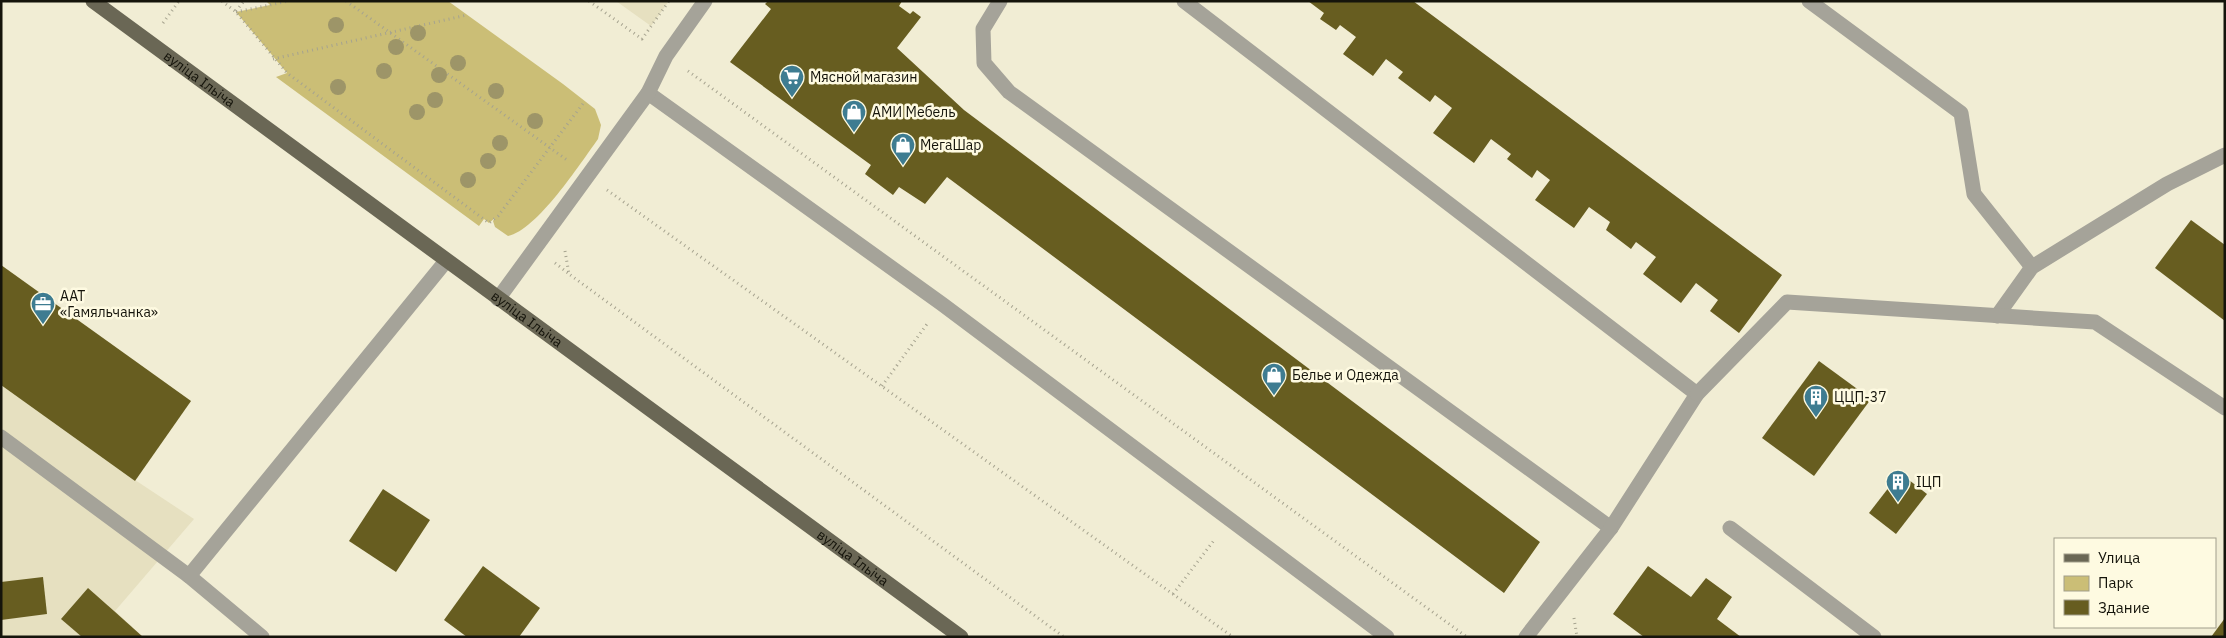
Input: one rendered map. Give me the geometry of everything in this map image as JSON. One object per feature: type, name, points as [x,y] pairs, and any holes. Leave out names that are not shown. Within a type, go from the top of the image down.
[{"type":"main road","name":"вуліца Ільіча","points":[[93,1],[961,637]]},
{"type":"lane","points":[[498,299],[648,93],[666,56],[705,1]]},
{"type":"lane","points":[[1000,1],[984,29],[984,63],[1009,92],[1611,528]]},
{"type":"lane","points":[[1184,1],[1697,394]]},
{"type":"lane","points":[[1809,1],[1961,113],[1974,194],[2032,267]]},
{"type":"lane","points":[[648,93],[942,304],[1386,637]]},
{"type":"lane","points":[[1997,316],[2032,267],[2167,184],[2225,155]]},
{"type":"lane","points":[[189,576],[446,261]]},
{"type":"lane","points":[[1526,637],[1611,528],[1697,394],[1786,302],[2095,322],[2225,408]]},
{"type":"lane","points":[[1,437],[189,576],[262,637]]},
{"type":"lane","points":[[1730,528],[1874,637]]},
{"type":"path","points":[[222,1],[236,12],[273,59],[287,73],[489,223],[498,216],[585,101]]},
{"type":"path","points":[[236,12],[244,1]]},
{"type":"path","points":[[236,12],[289,1]]},
{"type":"path","points":[[346,1],[570,162]]},
{"type":"path","points":[[589,1],[1467,637]]},
{"type":"path","points":[[642,39],[669,1]]},
{"type":"path","points":[[273,59],[467,15]]},
{"type":"path","points":[[599,184],[1233,637]]},
{"type":"path","points":[[564,248],[568,274],[1064,637]]},
{"type":"path","points":[[882,386],[942,304]]},
{"type":"path","points":[[1173,594],[1230,520]]},
{"type":"shaded area","points":[[616,1],[669,1],[651,26]]},
{"type":"shaded area","name":"ААТ «Гамяльчанка»","points":[[1,265],[191,401],[135,480],[194,519],[115,611],[143,637],[1,637]]},
{"type":"green space","points":[[266,1],[448,1],[595,109],[601,125],[598,139],[557,195],[532,222],[508,236],[495,227],[493,221],[495,218],[489,223],[484,219],[479,226],[276,77],[287,73],[236,12],[270,5]]},
{"type":"building","points":[[768,1],[902,1],[899,6],[910,14],[913,11],[921,17],[897,48],[964,110],[1540,542],[1504,593],[947,177],[925,204],[899,187],[893,195],[865,174],[871,165],[730,62],[771,9],[765,4]]},
{"type":"building","points":[[1308,1],[1413,1],[1782,275],[1739,333],[1710,311],[1718,300],[1696,283],[1681,303],[1643,274],[1656,257],[1636,242],[1631,249],[1606,230],[1610,222],[1589,207],[1574,228],[1535,200],[1550,180],[1537,170],[1532,178],[1507,159],[1511,154],[1491,139],[1474,163],[1433,133],[1452,108],[1435,95],[1430,102],[1398,78],[1403,72],[1386,59],[1373,76],[1343,54],[1356,37],[1340,25],[1336,30],[1320,19],[1324,13]]},
{"type":"building","points":[[2191,220],[2225,245],[2225,321],[2155,268]]},
{"type":"building","name":"ААТ «Гамяльчанка»","points":[[1,265],[191,401],[135,481],[1,385]]},
{"type":"building","name":"ЦЦП-37","points":[[1819,361],[1871,399],[1814,476],[1762,438]]},
{"type":"building","name":"ІЦП","points":[[1900,473],[1927,494],[1896,534],[1869,513]]},
{"type":"building","points":[[383,489],[430,520],[396,572],[349,541]]},
{"type":"building","points":[[483,566],[540,608],[519,637],[467,637],[444,620]]},
{"type":"building","points":[[1648,566],[1691,597],[1706,578],[1732,597],[1717,619],[1741,637],[1644,637],[1613,614]]},
{"type":"building","points":[[43,577],[47,614],[1,620],[1,582]]},
{"type":"building","points":[[88,588],[143,637],[82,637],[61,619]]},
{"type":"building","points":[[2225,618],[2225,637],[2211,637]]},
{"type":"place","name":"Мясной магазин","points":[[792,98]]},
{"type":"place","name":"АМИ Мебель","points":[[854,133]]},
{"type":"place","name":"МегаШар","points":[[903,166]]},
{"type":"place","name":"ААТ «Гамяльчанка»","points":[[43,325]]},
{"type":"place","name":"Белье и Одежда","points":[[1274,396]]},
{"type":"place","name":"ЦЦП-37","points":[[1816,418]]},
{"type":"place","name":"ІЦП","points":[[1898,503]]}]
